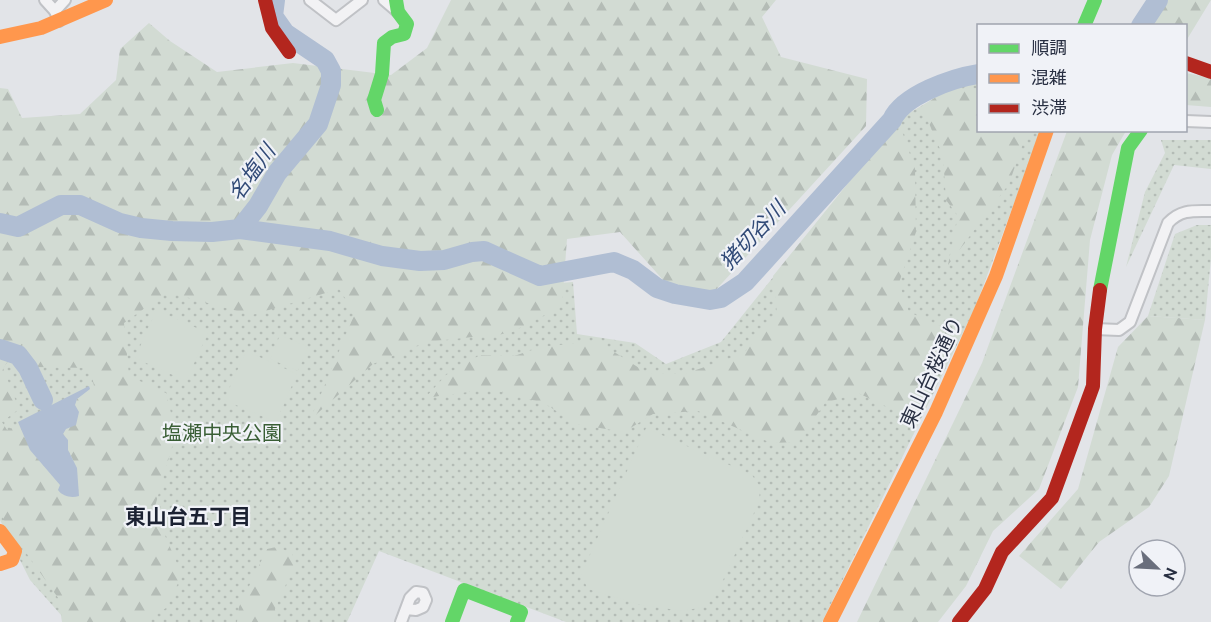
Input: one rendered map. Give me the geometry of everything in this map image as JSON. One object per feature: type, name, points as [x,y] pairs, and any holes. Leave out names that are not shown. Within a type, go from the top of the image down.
[{"type":"main road","points":[[0,37],[22,33],[57,16],[106,0]]},
{"type":"main road","points":[[265,0],[266,12],[270,21],[281,44],[289,52]]},
{"type":"main road","points":[[1087,24],[1095,0]]},
{"type":"main road","points":[[377,110],[374,100],[382,74],[384,43],[404,34],[407,24],[397,6]]},
{"type":"main road","points":[[1187,64],[1211,72]]},
{"type":"main road","name":"東山台桜通り","points":[[830,622],[945,391],[996,276],[1046,132]]},
{"type":"main road","points":[[959,622],[985,589],[1002,552],[1052,498],[1093,386],[1095,329],[1101,278],[1128,148],[1140,132]]},
{"type":"main road","points":[[0,531],[15,551],[12,560],[0,564]]},
{"type":"main road","points":[[452,622],[464,590],[521,612],[517,622]]},
{"type":"street","points":[[45,0],[57,16],[65,0]]},
{"type":"street","points":[[310,0],[336,20],[362,0]]},
{"type":"street","points":[[384,0],[397,6]]},
{"type":"street","points":[[1187,121],[1211,122]]},
{"type":"street","points":[[1095,329],[1119,330],[1130,322],[1168,223],[1185,211],[1211,211]]},
{"type":"street","points":[[401,622],[406,609]]},
{"type":"green space","points":[[451,0],[776,0],[762,17],[781,57],[867,79],[866,126],[713,293],[665,282],[620,232],[567,239],[562,306],[510,333],[426,342],[373,364],[310,420],[355,313],[339,289],[252,315],[167,292],[124,323],[129,376],[166,393],[176,433],[154,510],[182,575],[166,608],[146,622],[62,622],[61,602],[5,523],[0,509],[0,88],[8,89],[22,118],[80,114],[116,80],[120,49],[149,23],[170,41],[217,72],[293,63],[391,75],[427,48]],"holes":[[[23,342],[34,367],[90,368],[94,386],[77,399],[75,405],[79,412],[63,434],[68,440],[68,450],[77,468],[79,496],[59,482],[43,466],[19,424],[7,430],[2,422],[19,409],[3,368]]]},
{"type":"green space","points":[[1168,0],[1211,0],[1187,39],[1187,24],[1153,24]]},
{"type":"green space","points":[[1187,73],[1211,78],[1211,107],[1187,105]]},
{"type":"green space","name":"塩瀬中央公園","points":[[977,82],[977,132],[1041,132],[975,308],[822,622],[566,622],[379,551],[347,622],[62,622],[61,615],[30,580],[0,520],[0,229],[535,285],[573,282],[577,334],[635,343],[666,364],[721,342],[901,118],[953,87]]},
{"type":"green space","points":[[977,88],[977,132],[1027,132],[1009,184],[948,265],[958,216],[946,200],[943,156],[922,107],[941,93]]},
{"type":"green space","points":[[902,131],[915,169],[916,232],[899,283],[909,312],[947,329],[902,414],[858,393],[825,403],[798,442],[771,443],[698,411],[653,414],[624,432],[576,424],[544,403],[490,389],[425,398],[446,375],[480,355],[514,356],[541,347],[597,341],[647,373],[684,374],[743,354],[777,314],[773,276],[887,135]]},
{"type":"green space","points":[[1067,132],[1125,132],[1112,155],[1090,240],[1078,387],[1039,489],[993,531],[966,586],[938,622],[857,622],[982,363]]},
{"type":"green space","points":[[1161,140],[1211,140],[1211,169],[1174,165],[1126,267],[1145,192],[1165,153]]},
{"type":"green space","points":[[1197,225],[1211,225],[1211,258],[1205,320],[1148,316],[1175,234]]},
{"type":"green space","points":[[156,310],[208,333],[186,381],[135,358]]},
{"type":"green space","points":[[1148,316],[1205,320],[1169,476],[1149,507],[1099,542],[1061,589],[1019,556],[1078,489],[1118,347]]},
{"type":"green space","points":[[280,335],[308,347],[298,371],[270,359]]},
{"type":"green space","points":[[246,351],[297,374],[276,422],[224,400]]},
{"type":"green space","points":[[646,428],[752,475],[760,487],[759,502],[719,589],[704,607],[682,611],[637,604],[588,589],[581,575]]},
{"type":"green space","points":[[277,547],[292,553],[295,564],[275,609],[276,622],[237,622],[239,607],[267,549]]},
{"type":"water","points":[[89,386],[90,389],[77,399],[75,405],[79,412],[76,425],[66,429],[63,434],[68,440],[68,450],[77,468],[79,496],[73,497],[62,494],[58,490],[60,485],[30,450],[18,422]]},
{"type":"waterway","name":"名塩川","points":[[240,229],[258,206],[277,173],[318,124],[331,85],[331,71],[325,60],[285,33],[273,16],[275,0]]},
{"type":"waterway","points":[[1142,24],[1158,0]]},
{"type":"waterway","name":"猪切谷川","points":[[0,223],[18,227],[61,205],[80,205],[120,223],[141,228],[212,232],[240,229],[330,241],[382,256],[420,261],[444,260],[484,251],[540,276],[614,262],[633,270],[657,288],[675,294],[710,300],[721,298],[745,282],[907,103],[930,89],[977,74]]},
{"type":"waterway","points":[[0,349],[18,355],[28,368],[43,400]]},
{"type":"traffic: fast","points":[[377,110],[374,100],[382,74],[384,43],[392,37],[404,34],[407,24],[398,12],[396,0]]},
{"type":"traffic: fast","points":[[1085,24],[1095,0]]},
{"type":"traffic: fast","points":[[1100,290],[1128,148],[1140,132]]},
{"type":"traffic: fast","points":[[452,622],[464,590],[521,612],[517,622]]},
{"type":"traffic: slow","points":[[0,37],[41,28],[106,0]]},
{"type":"traffic: slow","points":[[830,622],[936,412],[996,276],[1046,132]]},
{"type":"traffic: slow","points":[[0,531],[15,551],[12,560],[0,564]]},
{"type":"traffic: jam","points":[[265,0],[272,28],[289,52]]},
{"type":"traffic: jam","points":[[1187,63],[1211,72]]},
{"type":"traffic: jam","points":[[959,622],[985,589],[1002,552],[1052,498],[1093,386],[1095,329],[1100,290]]},
{"type":"district","name":"東山台五丁目","points":[[188,516]]}]
